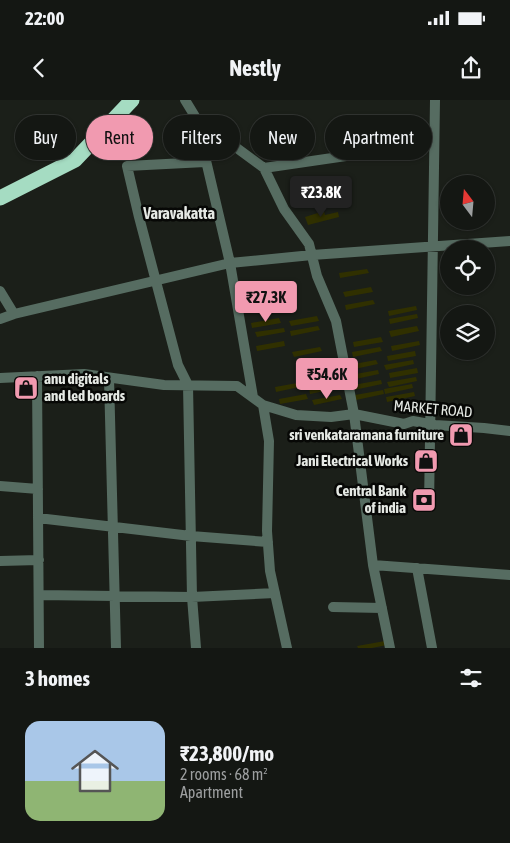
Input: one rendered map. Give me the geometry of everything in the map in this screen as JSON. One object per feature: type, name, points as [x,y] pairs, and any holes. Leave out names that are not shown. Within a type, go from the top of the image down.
[{"type":"highway","points":[[0,198],[74,160],[132,100]]},
{"type":"street","points":[[185,100],[194,115]]},
{"type":"street","points":[[430,507],[435,100]]},
{"type":"street","points":[[240,150],[264,168],[284,209],[309,244],[317,276],[336,321],[354,414],[373,565],[390,648]]},
{"type":"street","points":[[264,168],[325,159]]},
{"type":"street","points":[[196,648],[192,597],[188,385],[178,366],[127,166],[205,162],[230,263],[253,397]]},
{"type":"street","points":[[0,319],[14,314],[230,263],[312,255],[510,241]]},
{"type":"street","points":[[0,291],[14,314]]},
{"type":"street","points":[[0,378],[84,374],[164,385],[237,386],[263,405],[269,441],[267,531],[270,571],[283,647]]},
{"type":"street","points":[[37,376],[40,648]]},
{"type":"street","points":[[109,378],[116,648]]},
{"type":"street","name":"MARKET ROAD","points":[[263,405],[296,415],[330,417],[354,414],[404,424],[413,421],[510,432]]},
{"type":"street","points":[[0,486],[38,489]]},
{"type":"street","points":[[38,518],[191,536],[268,542]]},
{"type":"street","points":[[0,561],[39,560]]},
{"type":"street","points":[[373,565],[510,575]]},
{"type":"street","points":[[417,568],[432,648]]},
{"type":"street","points":[[39,595],[192,597],[275,593]]},
{"type":"street","points":[[333,607],[382,608]]},
{"type":"building","points":[[324,211],[325,215],[338,212],[339,217],[308,225],[305,217]]},
{"type":"building","points":[[367,269],[369,273],[340,278],[339,273]]},
{"type":"building","points":[[371,287],[373,292],[345,297],[343,292]]},
{"type":"building","points":[[373,300],[375,304],[346,310],[345,305]]},
{"type":"building","points":[[416,306],[417,310],[389,316],[388,311]]},
{"type":"building","points":[[417,314],[418,318],[390,324],[389,319]]},
{"type":"building","points":[[317,316],[319,321],[291,326],[289,321]]},
{"type":"building","points":[[279,318],[281,323],[252,328],[251,323]]},
{"type":"building","points":[[318,326],[320,330],[291,336],[290,331]]},
{"type":"building","points":[[417,326],[419,331],[391,337],[389,331]]},
{"type":"building","points":[[284,328],[285,332],[257,337],[255,332]]},
{"type":"building","points":[[381,337],[383,342],[354,347],[353,342]]},
{"type":"building","points":[[284,341],[285,346],[257,351],[256,346]]},
{"type":"building","points":[[419,341],[420,345],[392,351],[391,346]]},
{"type":"building","points":[[320,347],[322,351],[294,357],[292,352]]},
{"type":"building","points":[[380,347],[382,351],[353,357],[352,352]]},
{"type":"building","points":[[415,351],[416,356],[388,361],[387,356]]},
{"type":"building","points":[[376,360],[378,364],[350,370],[348,365]]},
{"type":"building","points":[[413,360],[414,364],[386,370],[384,365]]},
{"type":"building","points":[[417,368],[418,373],[390,378],[389,373]]},
{"type":"building","points":[[330,370],[331,374],[303,380],[302,375]]},
{"type":"building","points":[[378,370],[379,374],[351,380],[350,375]]},
{"type":"building","points":[[416,377],[417,381],[389,387],[387,382]]},
{"type":"building","points":[[381,380],[382,384],[354,390],[353,385]]},
{"type":"building","points":[[303,382],[304,386],[276,392],[275,387]]},
{"type":"building","points":[[337,384],[339,388],[310,394],[309,389]]},
{"type":"building","points":[[412,384],[413,388],[385,394],[384,389]]},
{"type":"building","points":[[383,390],[384,394],[356,400],[355,395]]},
{"type":"building","points":[[414,392],[415,396],[387,402],[386,397]]},
{"type":"building","points":[[306,394],[308,399],[280,404],[279,399]]},
{"type":"building","points":[[340,395],[342,399],[314,405],[312,400]]},
{"type":"building","points":[[385,641],[387,645],[372,648],[358,648],[357,646]]},
{"type":"place","name":"anu digitals and led boards","points":[[26,388]]},
{"type":"place","name":"sri venkataramana furniture","points":[[461,435]]},
{"type":"place","name":"Jani Electrical Works","points":[[426,461]]},
{"type":"place","name":"Central Bank of india","points":[[424,500]]},
{"type":"district","name":"Varavakatta","points":[[179,213]]}]
